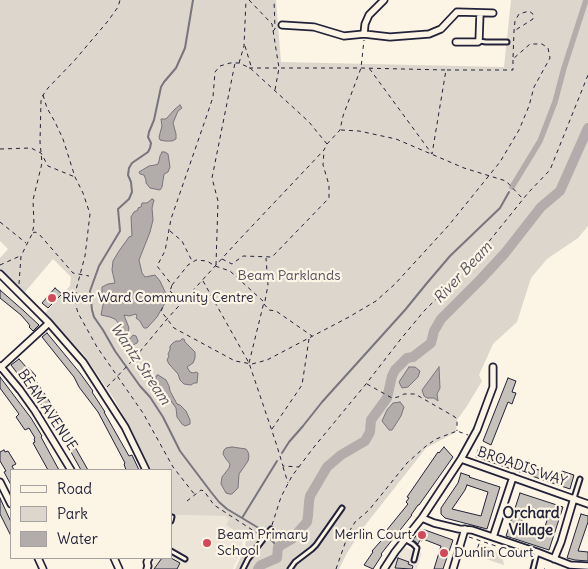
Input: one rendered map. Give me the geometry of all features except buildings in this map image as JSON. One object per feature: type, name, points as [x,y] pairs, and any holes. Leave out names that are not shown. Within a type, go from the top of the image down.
[{"type":"street","points":[[364,34],[365,24],[369,15],[381,1]]},
{"type":"street","points":[[282,25],[314,27],[344,36],[364,34],[390,37],[429,34],[441,29],[457,12],[493,13]]},
{"type":"street","points":[[456,42],[479,41],[480,13]]},
{"type":"street","points":[[0,274],[50,322],[83,362],[125,427],[146,469]]},
{"type":"street","points":[[0,367],[50,322]]},
{"type":"street","name":"BEAM AVENUE","points":[[0,367],[35,411],[70,469]]},
{"type":"street","points":[[384,569],[422,518],[461,459],[477,430],[493,386],[493,367]]},
{"type":"street","name":"BROADIS WAY","points":[[461,459],[588,504]]},
{"type":"street","points":[[492,537],[513,477]]},
{"type":"street","points":[[0,482],[10,502]]},
{"type":"street","points":[[554,559],[574,498]]},
{"type":"street","points":[[422,518],[465,532],[472,530],[574,565],[588,566]]},
{"type":"street","points":[[452,569],[465,532]]},
{"type":"street","points":[[146,569],[148,560]]},
{"type":"lane","points":[[479,41],[507,42]]},
{"type":"lane","points":[[574,498],[580,479]]},
{"type":"lane","points":[[290,569],[295,562],[316,545],[342,508]]},
{"type":"lane","points":[[243,569],[248,559],[271,529]]},
{"type":"lane","points":[[405,540],[414,544],[417,548],[414,560]]},
{"type":"lane","points":[[172,552],[185,559]]},
{"type":"lane","points":[[533,569],[537,552]]},
{"type":"path","points":[[17,290],[21,256],[32,234],[34,225],[33,200],[42,166],[40,142],[41,100],[43,95],[108,21],[118,7],[120,0]]},
{"type":"path","points":[[248,0],[272,24],[280,68],[275,91]]},
{"type":"path","points":[[239,64],[244,46],[248,0]]},
{"type":"path","points":[[273,31],[275,29],[274,0]]},
{"type":"path","points":[[172,285],[157,266],[165,250],[171,219],[213,96],[215,72],[220,66],[235,63],[250,68],[513,70],[514,31],[515,21],[519,14],[529,12],[534,14],[533,18],[514,31]]},
{"type":"path","points":[[103,391],[133,360],[167,319],[222,259],[324,150],[340,130],[343,116],[361,68],[364,34]]},
{"type":"path","points":[[312,336],[276,311],[269,310],[230,271],[207,261],[196,260],[188,265],[172,285],[161,312],[174,328],[235,361],[252,364],[267,360],[349,317],[376,301],[395,284],[449,226],[500,162],[519,130],[529,106],[534,87],[550,58],[548,48],[542,44],[530,44],[513,59]]},
{"type":"path","points":[[244,46],[250,68],[308,122],[327,144]]},
{"type":"path","points":[[216,266],[218,201],[212,178],[235,63]]},
{"type":"path","points":[[369,68],[432,154]]},
{"type":"path","points":[[432,154],[446,70]]},
{"type":"path","points":[[271,529],[281,497],[314,446],[424,311],[466,270],[550,170],[588,75]]},
{"type":"path","points":[[43,95],[47,108],[63,139],[75,177],[90,214],[87,245],[76,290],[78,313],[97,347],[144,413],[173,467],[195,495]]},
{"type":"path","points":[[340,130],[359,131],[396,139],[506,181],[524,199]]},
{"type":"path","points":[[0,149],[31,148],[41,154],[48,166]]},
{"type":"path","points":[[222,259],[232,264],[243,256],[272,257],[329,198],[329,185],[323,165],[324,150]]},
{"type":"path","points":[[42,166],[48,166],[75,177]]},
{"type":"path","points":[[0,222],[27,244]]},
{"type":"path","points":[[169,230],[182,241],[193,262]]},
{"type":"path","points":[[32,234],[35,232],[39,234],[73,274],[88,276]]},
{"type":"path","points":[[0,265],[21,256]]},
{"type":"path","points":[[248,363],[268,285],[266,257]]},
{"type":"path","points":[[202,281],[248,363],[272,430],[288,484]]},
{"type":"path","points":[[170,291],[182,303]]},
{"type":"path","points":[[272,430],[302,385],[309,338]]},
{"type":"path","points":[[366,384],[392,398],[404,394],[415,394],[455,417],[457,420],[457,431]]},
{"type":"path","points":[[336,569],[349,532],[355,522],[369,510],[407,463],[426,446],[457,431],[473,436]]},
{"type":"path","points":[[283,466],[299,468]]},
{"type":"path","points":[[187,501],[201,490],[204,491],[214,505],[264,538]]},
{"type":"path","points":[[465,532],[480,540],[535,559]]},
{"type":"path","points":[[475,555],[480,540]]},
{"type":"shaded area","name":"Beam Primary School","points":[[172,515],[225,516],[229,519],[226,525],[242,538],[243,547],[233,569],[149,569],[154,559],[172,559]]},
{"type":"shaded area","points":[[404,547],[422,553],[417,569],[389,569]]},
{"type":"green space","name":"Beam Parklands","points":[[0,0],[276,0],[281,62],[504,67],[511,0],[588,0],[588,226],[578,238],[547,259],[531,278],[517,322],[493,344],[479,375],[482,381],[457,420],[456,432],[426,448],[363,528],[339,569],[235,569],[245,548],[246,541],[244,537],[226,525],[229,519],[225,516],[172,515],[172,469],[151,469],[114,399],[84,355],[45,313],[70,286],[71,277],[53,259],[25,292],[0,271],[0,258],[8,249],[0,241]]},
{"type":"green space","points":[[481,544],[496,552],[503,560],[504,565],[477,556]]},
{"type":"water","points":[[180,105],[182,108],[178,111],[173,123],[176,139],[172,141],[160,140],[161,119],[166,119]]},
{"type":"water","points":[[162,152],[168,154],[170,167],[168,172],[164,174],[160,190],[150,188],[146,183],[144,175],[139,172],[149,166],[158,164]]},
{"type":"water","points":[[152,199],[154,200],[152,208],[153,220],[139,260],[145,277],[155,275],[167,296],[157,317],[147,328],[144,328],[136,318],[136,314],[124,315],[129,328],[127,338],[130,339],[133,335],[136,336],[138,341],[129,347],[128,354],[126,348],[122,347],[123,331],[121,326],[115,319],[101,315],[106,298],[102,293],[102,287],[115,283],[112,270],[113,261],[129,237],[132,236],[131,217],[141,207],[142,203],[147,203]]},
{"type":"water","points":[[182,339],[195,352],[193,363],[187,367],[190,372],[198,373],[197,383],[191,385],[184,384],[180,380],[178,374],[167,360],[170,346]]},
{"type":"water","points":[[409,367],[415,367],[420,371],[418,377],[408,387],[402,388],[399,382]]},
{"type":"water","points":[[439,367],[440,388],[437,394],[438,401],[424,396],[422,390]]},
{"type":"water","points":[[158,375],[166,380],[177,404],[186,411],[190,424],[185,426],[182,424],[177,417],[176,408],[169,398],[164,399],[161,392],[155,390],[156,376]]},
{"type":"water","points":[[400,402],[404,407],[401,416],[392,430],[389,430],[382,421],[393,403]]},
{"type":"water","points":[[232,447],[246,449],[249,456],[248,461],[239,474],[238,488],[232,494],[229,494],[226,493],[221,484],[222,477],[230,464],[223,454],[224,450]]},
{"type":"waterway","name":"Wantz Stream","points":[[193,0],[185,48],[176,68],[161,87],[154,120],[148,137],[151,143],[150,148],[148,152],[132,163],[129,168],[128,175],[132,192],[129,199],[118,209],[120,231],[99,266],[90,291],[92,310],[94,317],[115,351],[163,417],[180,451],[211,492],[227,509],[262,530],[278,547]]},
{"type":"waterway","points":[[512,187],[540,141],[555,102],[586,0]]},
{"type":"waterway","name":"River Beam","points":[[258,569],[261,565],[277,558],[278,547],[292,539],[307,522],[310,496],[327,467],[341,455],[365,441],[370,432],[371,420],[387,398],[395,370],[407,358],[413,357],[431,343],[434,331],[441,319],[505,253],[541,207],[560,191],[588,128]]},
{"type":"waterway","points":[[282,453],[322,402],[405,310],[450,256],[500,208],[509,192]]},
{"type":"waterway","points":[[242,518],[277,461]]},
{"type":"place","name":"River Ward Community Centre","points":[[52,298]]},
{"type":"place","name":"Merlin Court","points":[[422,535]]},
{"type":"place","name":"Beam Primary School","points":[[207,543]]},
{"type":"place","name":"Dunlin Court","points":[[444,553]]},
{"type":"district","name":"Orchard Village","points":[[531,522]]}]
